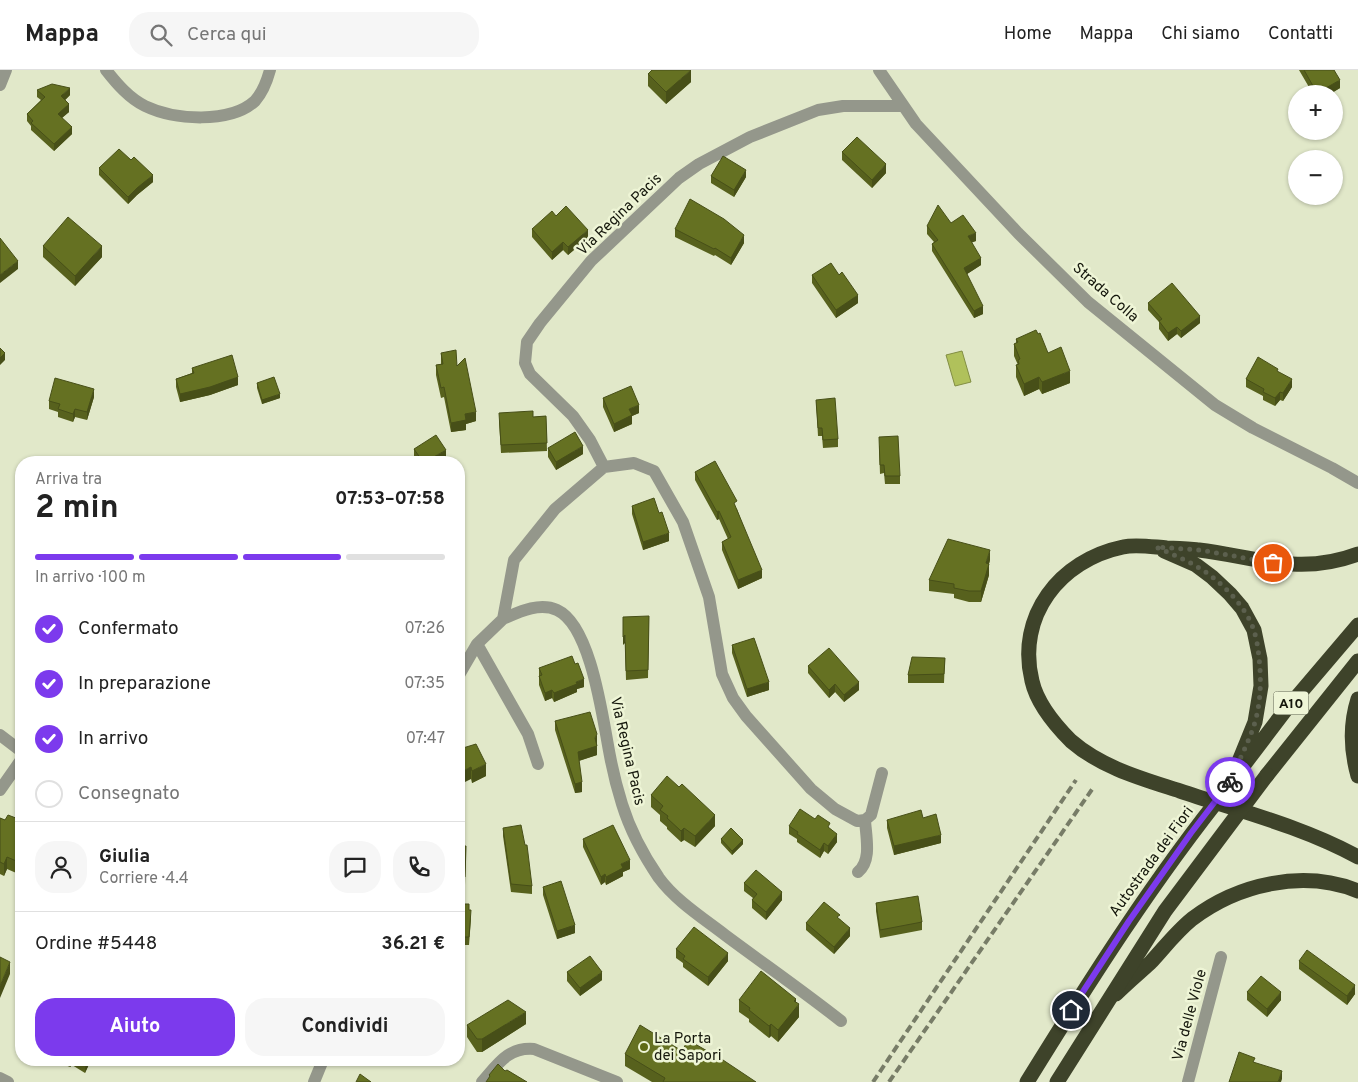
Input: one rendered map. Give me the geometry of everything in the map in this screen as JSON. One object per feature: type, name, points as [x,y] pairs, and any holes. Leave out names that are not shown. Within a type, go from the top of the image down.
[{"type":"highway","points":[[1358,554],[1320,564],[1288,564],[1200,550],[1125,546],[1104,551],[1080,563],[1059,580],[1041,604],[1030,631],[1029,657],[1032,682],[1041,702],[1054,722],[1072,742],[1099,760],[1135,777],[1288,826],[1336,845],[1358,857]]},
{"type":"highway","points":[[1156,547],[1196,565],[1212,577],[1242,608],[1254,630],[1260,659],[1261,686],[1257,713],[1228,786]]},
{"type":"highway","name":"Autostrada dei Fiori","points":[[1027,1082],[1129,921],[1191,833],[1284,712],[1358,625]]},
{"type":"highway","name":"A10","points":[[1057,1082],[1165,910],[1267,775],[1358,661]]},
{"type":"highway","points":[[1358,699],[1352,729],[1354,760],[1358,776]]},
{"type":"highway","points":[[1107,1001],[1151,962],[1170,939],[1192,919],[1217,903],[1241,892],[1265,884],[1290,881],[1334,883],[1358,890]]},
{"type":"street","points":[[0,85],[6,70]]},
{"type":"street","points":[[106,70],[122,90],[145,106],[176,116],[205,118],[238,111],[255,101],[265,86],[270,70]]},
{"type":"street","name":"Strada Colla","points":[[879,70],[916,124],[1018,233],[1095,308],[1215,405],[1253,428],[1358,483]]},
{"type":"street","name":"Via Regina Pacis","points":[[604,467],[590,440],[573,416],[530,374],[525,363],[527,342],[540,323],[586,268],[679,178],[699,164],[750,137],[818,110],[843,106],[903,106]]},
{"type":"street","points":[[503,619],[514,560],[555,509],[604,467],[634,462],[654,471],[683,522],[709,597],[722,674],[733,698],[811,789],[835,809],[857,821],[865,820],[871,815],[882,773]]},
{"type":"street","name":"Via Regina Pacis","points":[[465,665],[478,644],[503,619],[522,610],[546,607],[557,610],[564,615],[578,635],[590,664],[616,782],[628,821],[660,880],[706,920],[841,1021]]},
{"type":"street","points":[[478,644],[528,734],[538,764]]},
{"type":"street","points":[[0,736],[15,746]]},
{"type":"street","points":[[0,790],[15,769]]},
{"type":"street","points":[[858,872],[864,868],[866,861],[865,820]]},
{"type":"street","name":"Via delle Viole","points":[[1188,1082],[1220,957]]},
{"type":"street","points":[[482,1082],[502,1059],[523,1048],[534,1049],[617,1082]]},
{"type":"street","points":[[314,1082],[321,1066]]},
{"type":"street","points":[[0,1078],[8,1082]]},
{"type":"shaded area","points":[[962,351],[971,382],[955,386],[946,355]]},
{"type":"building","points":[[652,70],[691,70],[666,92],[648,74]]},
{"type":"building","points":[[1304,70],[1334,70],[1340,80],[1331,85],[1312,85]]},
{"type":"building","points":[[52,84],[70,88],[61,96],[69,104],[58,114],[72,127],[54,144],[31,123],[33,121],[27,114],[45,97],[37,90]]},
{"type":"building","points":[[857,137],[886,164],[872,180],[842,152]]},
{"type":"building","points":[[119,149],[131,160],[134,157],[153,175],[128,197],[99,168]]},
{"type":"building","points":[[723,156],[746,170],[734,190],[711,176]]},
{"type":"building","points":[[690,199],[724,219],[744,235],[731,258],[715,248],[675,229]]},
{"type":"building","points":[[938,205],[951,223],[963,215],[976,233],[968,236],[981,258],[964,268],[983,306],[974,311],[932,244],[938,240],[927,226]]},
{"type":"building","points":[[566,206],[588,230],[568,247],[563,242],[552,252],[532,229],[552,211],[556,216]]},
{"type":"building","points":[[68,217],[102,246],[75,276],[43,246]]},
{"type":"building","points":[[0,238],[18,261],[0,275]]},
{"type":"building","points":[[831,263],[839,275],[842,272],[858,295],[836,310],[812,275]]},
{"type":"building","points":[[1172,283],[1200,316],[1181,331],[1177,327],[1168,333],[1159,321],[1162,319],[1148,303]]},
{"type":"building","points":[[1036,330],[1038,334],[1040,333],[1048,353],[1061,347],[1070,371],[1042,382],[1039,377],[1024,384],[1016,365],[1019,364],[1018,360],[1020,359],[1014,344],[1018,342],[1016,339]]},
{"type":"building","points":[[0,348],[5,353],[0,358]]},
{"type":"building","points":[[456,350],[457,366],[465,358],[476,412],[465,414],[466,420],[451,423],[444,387],[441,388],[436,365],[443,364],[441,353]]},
{"type":"building","points":[[232,355],[238,377],[210,387],[180,394],[176,379],[194,373],[192,368]]},
{"type":"building","points":[[1258,357],[1292,379],[1283,393],[1280,392],[1275,398],[1263,392],[1264,389],[1246,379]]},
{"type":"building","points":[[274,377],[280,394],[262,400],[257,383]]},
{"type":"building","points":[[55,378],[94,389],[87,412],[75,409],[73,414],[58,409],[60,404],[49,401]]},
{"type":"building","points":[[631,386],[639,405],[629,409],[632,415],[614,424],[603,398]]},
{"type":"building","points":[[835,398],[838,439],[823,440],[822,428],[818,428],[816,400]]},
{"type":"building","points":[[533,411],[533,417],[546,416],[547,443],[501,445],[499,413]]},
{"type":"building","points":[[575,432],[583,446],[556,462],[548,448]]},
{"type":"building","points":[[436,435],[446,450],[436,456],[419,456],[414,449]]},
{"type":"building","points":[[898,436],[900,476],[885,476],[884,465],[880,465],[879,437]]},
{"type":"building","points":[[715,461],[737,501],[734,503],[762,570],[738,580],[722,542],[731,537],[719,511],[717,512],[695,472]]},
{"type":"building","points":[[654,498],[659,513],[662,512],[669,533],[643,542],[632,506]]},
{"type":"building","points":[[948,539],[990,550],[986,563],[989,564],[981,591],[954,588],[954,584],[929,580]]},
{"type":"building","points":[[649,616],[648,670],[626,671],[623,617]]},
{"type":"building","points":[[754,638],[769,682],[747,689],[732,645]]},
{"type":"building","points":[[829,648],[859,682],[844,695],[835,684],[829,690],[808,666]]},
{"type":"building","points":[[572,656],[575,664],[578,663],[584,679],[576,682],[577,684],[554,693],[552,690],[545,693],[539,676],[542,675],[539,668]]},
{"type":"building","points":[[912,657],[945,658],[944,674],[908,675]]},
{"type":"building","points":[[590,712],[597,734],[595,738],[597,746],[578,752],[582,782],[575,784],[555,721]]},
{"type":"building","points":[[476,744],[486,764],[472,771],[471,767],[465,770],[465,747]]},
{"type":"building","points":[[667,776],[679,787],[682,784],[715,815],[695,836],[684,828],[681,831],[667,818],[668,816],[660,810],[663,806],[651,795]]},
{"type":"building","points":[[800,809],[815,819],[818,815],[830,823],[828,827],[837,834],[828,846],[824,843],[820,850],[789,826]]},
{"type":"building","points":[[921,810],[923,818],[936,814],[941,835],[894,846],[887,820]]},
{"type":"building","points":[[8,815],[15,818],[15,860],[7,857],[4,864],[0,862],[0,818],[5,820]]},
{"type":"building","points":[[521,825],[525,845],[527,845],[532,886],[511,884],[503,828]]},
{"type":"building","points":[[613,825],[630,860],[621,864],[623,868],[606,877],[605,874],[601,877],[583,839]]},
{"type":"building","points":[[731,828],[743,840],[732,851],[721,839]]},
{"type":"building","points":[[756,870],[782,892],[766,912],[752,900],[757,894],[744,883]]},
{"type":"building","points":[[561,881],[575,925],[557,931],[543,887]]},
{"type":"building","points":[[918,896],[922,922],[880,930],[876,903]]},
{"type":"building","points":[[824,902],[840,915],[837,917],[850,928],[834,947],[806,923]]},
{"type":"building","points":[[465,904],[469,904],[469,910],[471,910],[469,937],[465,937]]},
{"type":"building","points":[[694,927],[728,953],[708,977],[683,959],[685,956],[676,949]]},
{"type":"building","points":[[1307,950],[1355,985],[1347,996],[1299,961]]},
{"type":"building","points":[[590,956],[602,972],[580,988],[567,972]]},
{"type":"building","points":[[0,957],[10,962],[0,986]]},
{"type":"building","points":[[761,971],[796,999],[794,1001],[799,1004],[778,1030],[771,1024],[769,1026],[739,1000]]},
{"type":"building","points":[[1261,976],[1281,992],[1267,1009],[1247,992]]},
{"type":"building","points":[[508,1000],[526,1012],[482,1039],[477,1039],[467,1025]]},
{"type":"building","points":[[640,1025],[682,1051],[688,1040],[756,1082],[663,1082],[665,1078],[625,1054]]},
{"type":"building","points":[[1239,1052],[1255,1058],[1253,1062],[1282,1071],[1278,1082],[1229,1082]]},
{"type":"building","points":[[498,1064],[505,1071],[507,1070],[527,1082],[486,1082]]},
{"type":"building","points":[[360,1074],[371,1082],[356,1082]]},
{"type":"railway","points":[[873,1082],[1076,780]]},
{"type":"railway","points":[[889,1082],[1093,788]]},
{"type":"way so far","points":[[1230,782],[1255,722],[1261,686],[1260,659],[1254,630],[1242,608],[1212,577],[1196,565],[1156,547],[1200,550],[1273,563]]},
{"type":"place","name":"La Porta dei Sapori","points":[[644,1047]]},
{"type":"route","points":[[1071,1010],[1129,921],[1191,833],[1230,782]]}]
